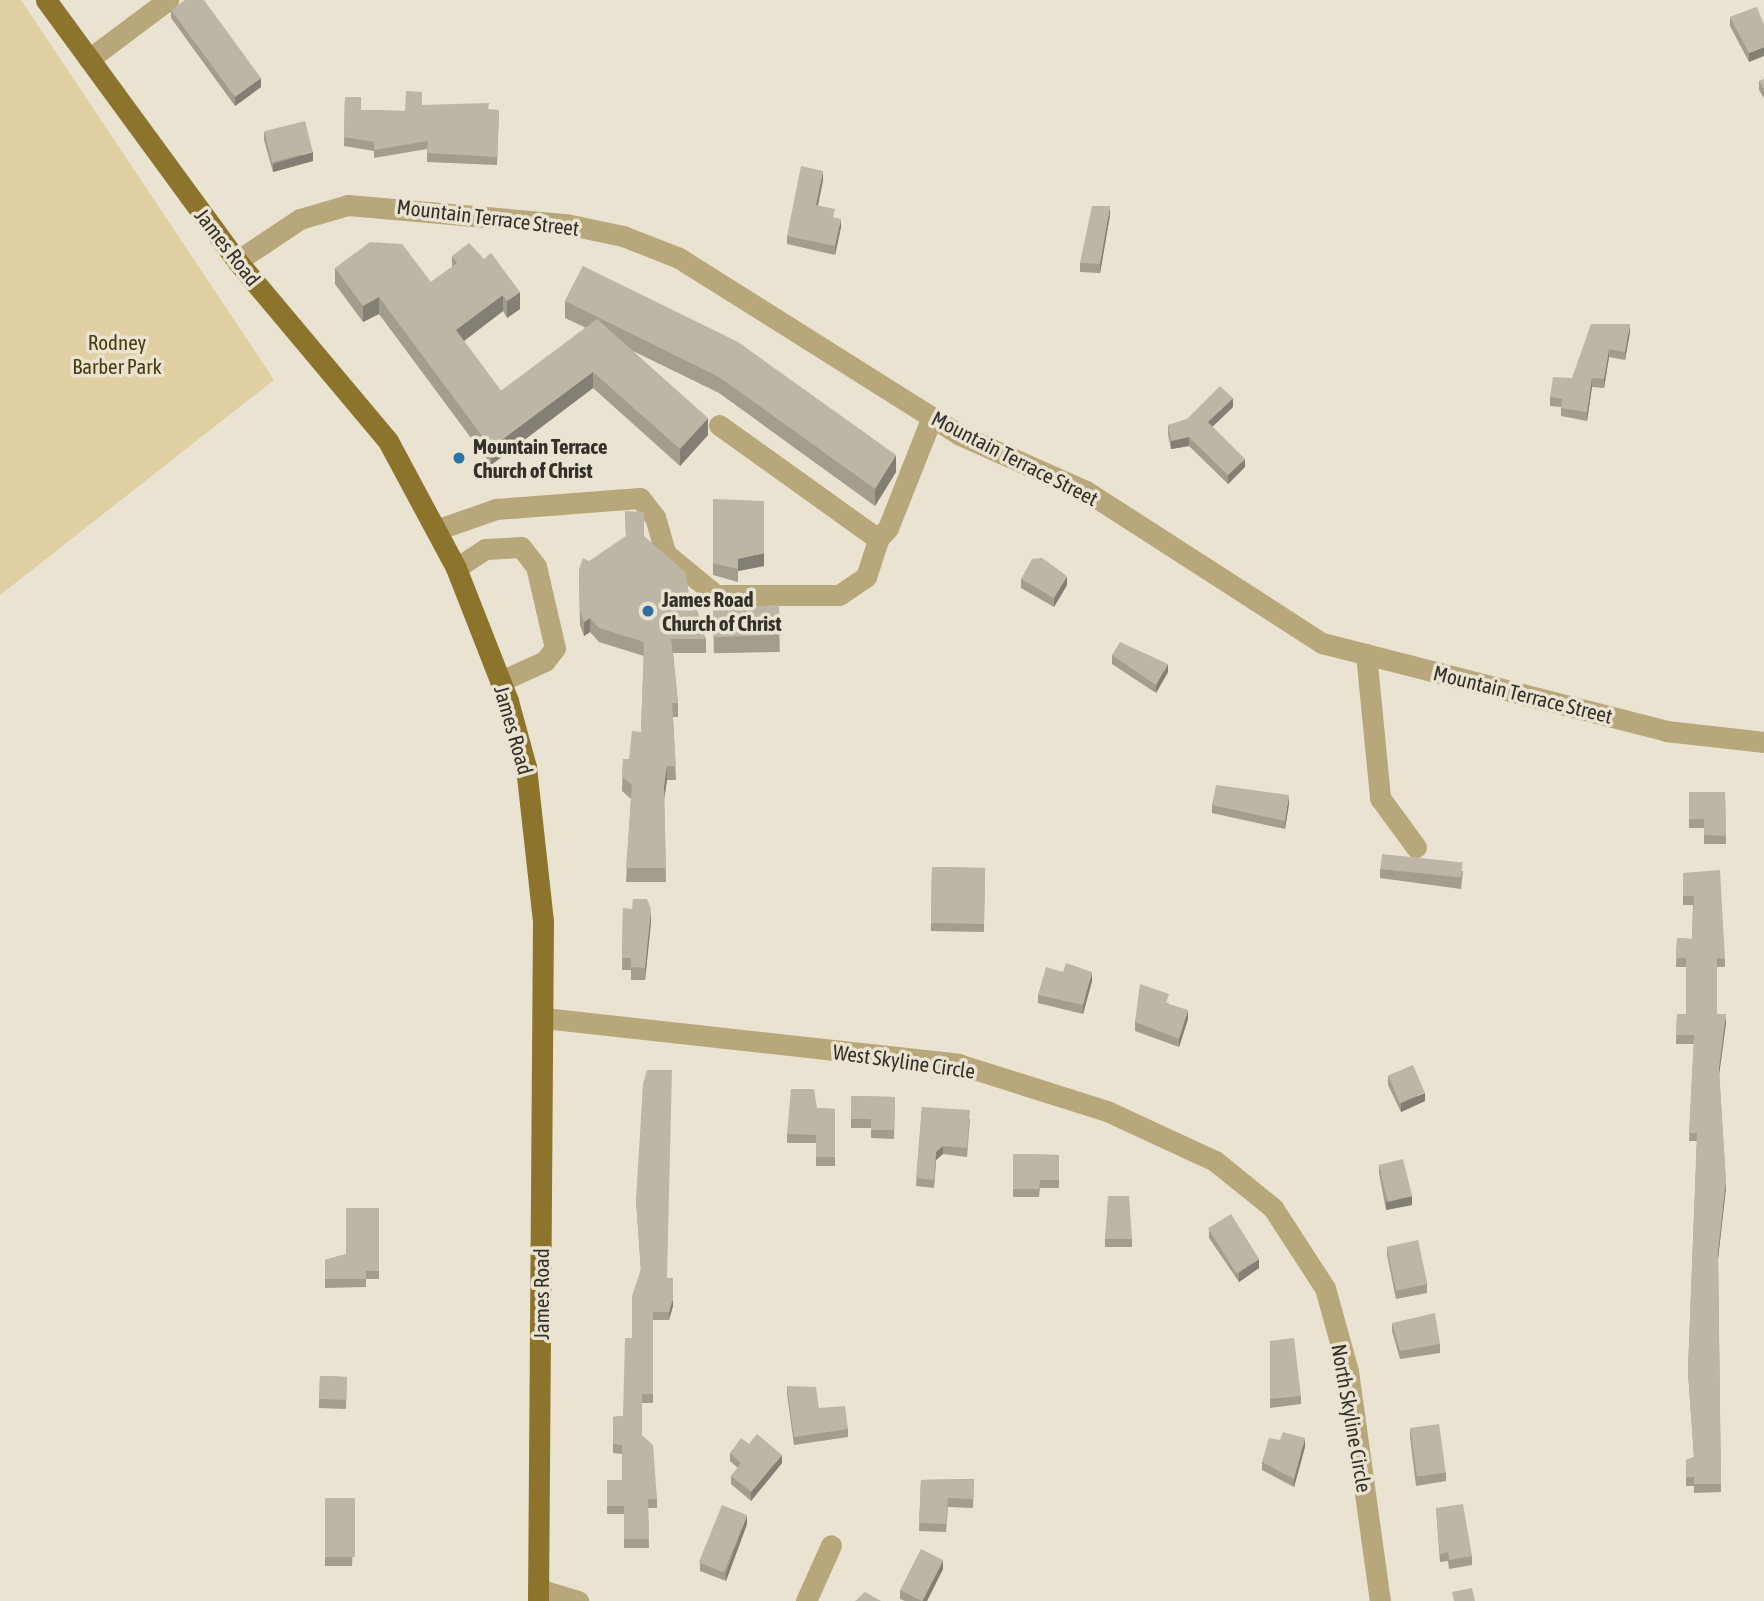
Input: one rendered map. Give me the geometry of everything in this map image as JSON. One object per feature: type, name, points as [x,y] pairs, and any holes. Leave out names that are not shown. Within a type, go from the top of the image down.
[{"type":"main road","name":"James Road","points":[[46,0],[237,261],[388,441],[456,568],[500,681],[534,818],[544,1018],[538,1595]]},
{"type":"street","points":[[89,59],[168,0]]},
{"type":"street","name":"Mountain Terrace Street","points":[[237,261],[300,219],[348,205],[566,224],[623,236],[679,258],[932,418],[1086,491],[1322,643],[1666,731],[1764,742]]},
{"type":"street","points":[[436,530],[496,509],[640,498],[655,517],[665,553],[716,595],[839,595],[866,578],[878,539],[888,528],[932,418]]},
{"type":"street","points":[[719,425],[878,539]]},
{"type":"street","points":[[456,568],[485,548],[521,547],[536,566],[555,648],[545,661],[500,681]]},
{"type":"street","points":[[1366,654],[1380,798],[1416,847]]},
{"type":"street","name":"West Skyline Circle","points":[[544,1018],[958,1064],[1107,1111],[1215,1161],[1273,1208]]},
{"type":"street","name":"North Skyline Circle","points":[[1273,1208],[1325,1288],[1348,1371],[1380,1601]]},
{"type":"street","points":[[806,1601],[831,1545]]},
{"type":"street","points":[[538,1595],[578,1601]]},
{"type":"green space","name":"Rodney Barber Park","points":[[0,0],[21,0],[274,380],[0,595]]},
{"type":"building","points":[[185,0],[204,0],[261,78],[235,97],[171,10]]},
{"type":"building","points":[[1757,7],[1764,25],[1764,47],[1749,53],[1730,17]]},
{"type":"building","points":[[406,91],[422,92],[422,105],[489,103],[488,110],[499,110],[497,157],[427,153],[428,141],[374,150],[374,142],[344,137],[345,97],[361,97],[361,110],[405,111]]},
{"type":"building","points":[[305,121],[313,152],[272,162],[264,131]]},
{"type":"building","points":[[801,166],[823,171],[816,205],[835,209],[833,217],[841,219],[835,246],[787,236]]},
{"type":"building","points":[[1092,206],[1110,206],[1100,264],[1080,263]]},
{"type":"building","points":[[370,242],[402,244],[431,282],[457,263],[452,256],[469,243],[484,259],[491,253],[520,292],[507,301],[503,295],[456,330],[501,391],[597,319],[708,418],[680,449],[593,372],[491,448],[379,297],[363,306],[335,268]]},
{"type":"building","points":[[583,266],[738,342],[896,455],[875,489],[719,377],[565,301]]},
{"type":"building","points":[[1591,324],[1630,324],[1625,352],[1609,349],[1604,379],[1592,378],[1587,412],[1561,408],[1562,399],[1550,397],[1553,377],[1572,378]]},
{"type":"building","points":[[1220,386],[1233,398],[1208,422],[1245,459],[1228,475],[1189,437],[1171,441],[1168,425],[1187,419]]},
{"type":"building","points":[[713,499],[764,501],[764,553],[738,559],[738,569],[713,563]]},
{"type":"building","points":[[625,511],[644,512],[644,536],[686,573],[691,609],[697,609],[706,639],[671,639],[678,703],[672,703],[676,766],[667,766],[664,786],[666,868],[626,868],[632,785],[622,777],[623,759],[629,759],[632,731],[641,732],[644,642],[599,628],[590,618],[584,622],[580,611],[579,569],[583,558],[589,561],[626,536]]},
{"type":"building","points":[[1042,558],[1067,576],[1054,598],[1021,579],[1032,559]]},
{"type":"building","points":[[779,605],[780,635],[714,637],[713,607]]},
{"type":"building","points":[[1120,642],[1168,664],[1156,685],[1112,655]]},
{"type":"building","points":[[1216,785],[1289,795],[1285,821],[1212,805]]},
{"type":"building","points":[[1689,792],[1725,792],[1726,836],[1704,835],[1704,819],[1689,819]]},
{"type":"building","points":[[1382,854],[1463,862],[1461,877],[1380,869]]},
{"type":"building","points":[[932,867],[985,868],[984,924],[931,923]]},
{"type":"building","points":[[1720,870],[1725,959],[1717,958],[1717,1014],[1726,1014],[1719,1068],[1726,1180],[1718,1251],[1721,1484],[1694,1484],[1694,1477],[1686,1477],[1686,1460],[1694,1457],[1688,1372],[1697,1133],[1689,1133],[1694,1035],[1676,1035],[1677,1014],[1686,1014],[1686,958],[1676,958],[1677,938],[1692,939],[1694,896],[1683,896],[1683,873]]},
{"type":"building","points":[[633,899],[647,899],[651,909],[645,968],[631,967],[631,958],[622,958],[623,908],[632,909]]},
{"type":"building","points":[[1066,963],[1092,972],[1083,1005],[1038,995],[1046,967],[1063,972]]},
{"type":"building","points":[[1140,984],[1169,994],[1166,1003],[1188,1010],[1179,1039],[1135,1022]]},
{"type":"building","points":[[1413,1065],[1425,1093],[1400,1103],[1388,1076]]},
{"type":"building","points":[[647,1070],[672,1070],[667,1278],[673,1278],[673,1298],[669,1312],[653,1312],[653,1394],[642,1394],[642,1435],[653,1445],[657,1499],[648,1499],[649,1539],[624,1539],[624,1506],[607,1506],[607,1480],[622,1480],[622,1445],[613,1444],[613,1417],[623,1416],[625,1338],[632,1338],[632,1296],[641,1269],[636,1200],[643,1084]]},
{"type":"building","points":[[791,1089],[814,1089],[817,1108],[835,1109],[835,1157],[816,1157],[816,1135],[787,1134]]},
{"type":"building","points":[[851,1096],[895,1097],[894,1130],[871,1130],[871,1119],[851,1119]]},
{"type":"building","points":[[922,1107],[970,1110],[967,1148],[943,1146],[936,1152],[934,1180],[916,1178]]},
{"type":"building","points":[[1013,1154],[1059,1155],[1059,1180],[1040,1180],[1039,1189],[1013,1189]]},
{"type":"building","points":[[1403,1159],[1412,1196],[1388,1202],[1379,1165]]},
{"type":"building","points":[[1108,1196],[1129,1196],[1132,1239],[1105,1239]]},
{"type":"building","points":[[346,1208],[379,1208],[379,1271],[366,1271],[366,1279],[325,1279],[325,1260],[346,1254]]},
{"type":"building","points":[[1231,1214],[1259,1259],[1236,1273],[1208,1228]]},
{"type":"building","points":[[1418,1240],[1427,1284],[1396,1291],[1387,1247]]},
{"type":"building","points":[[1435,1313],[1440,1344],[1400,1351],[1392,1323]]},
{"type":"building","points":[[1294,1338],[1301,1396],[1270,1399],[1270,1341]]},
{"type":"building","points":[[320,1376],[347,1377],[346,1400],[319,1399]]},
{"type":"building","points":[[787,1386],[816,1387],[819,1408],[845,1406],[848,1429],[794,1437]]},
{"type":"building","points":[[1439,1424],[1446,1473],[1417,1477],[1410,1428]]},
{"type":"building","points":[[1283,1432],[1305,1438],[1294,1479],[1262,1462],[1269,1438],[1280,1440]]},
{"type":"building","points":[[757,1434],[782,1455],[751,1492],[731,1476],[741,1463],[730,1453],[741,1438],[749,1444]]},
{"type":"building","points":[[974,1479],[973,1499],[948,1498],[946,1524],[919,1523],[921,1480]]},
{"type":"building","points":[[325,1498],[355,1498],[355,1557],[325,1557]]},
{"type":"building","points":[[1463,1504],[1472,1556],[1449,1560],[1448,1552],[1440,1554],[1436,1508]]},
{"type":"building","points":[[722,1505],[747,1515],[724,1573],[699,1562]]},
{"type":"building","points":[[921,1549],[943,1560],[923,1601],[900,1590]]},
{"type":"building","points":[[1472,1588],[1475,1601],[1454,1601],[1452,1592]]},
{"type":"building","points":[[865,1592],[881,1601],[855,1601]]},
{"type":"place","name":"Mountain Terrace Church of Christ","points":[[459,458]]},
{"type":"place","name":"James Road Church of Christ","points":[[648,611]]}]
